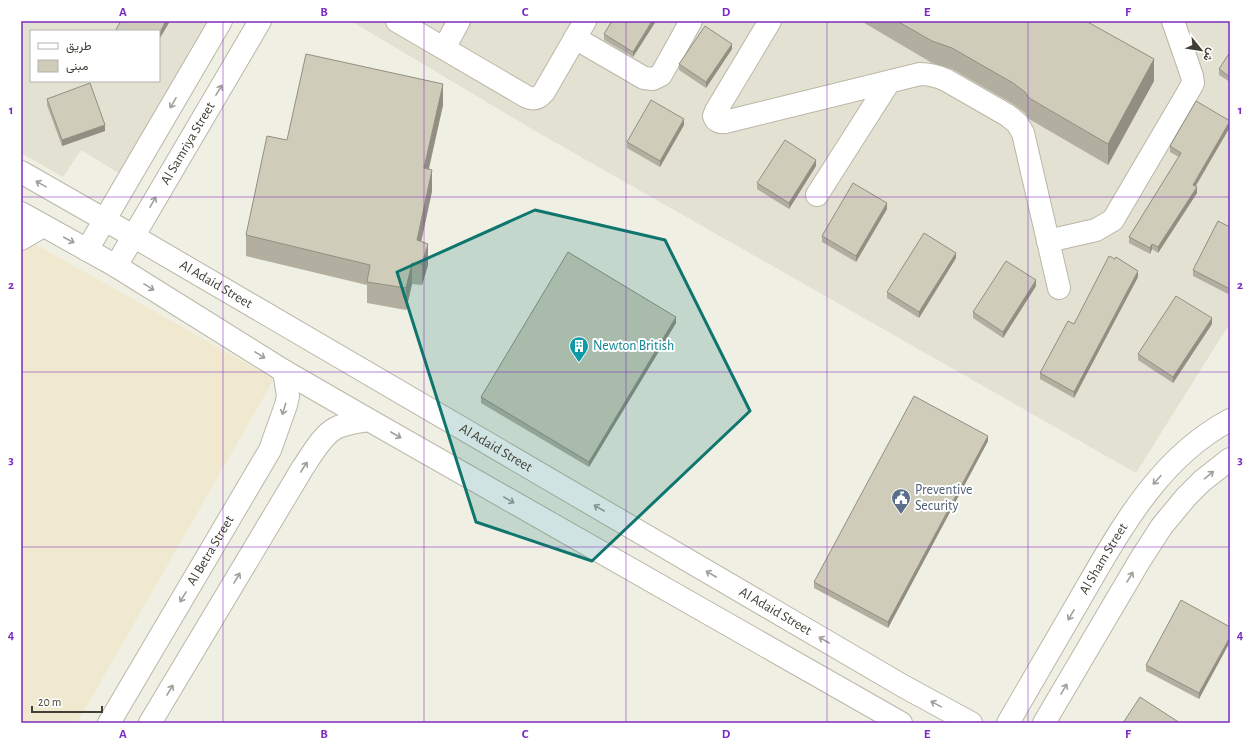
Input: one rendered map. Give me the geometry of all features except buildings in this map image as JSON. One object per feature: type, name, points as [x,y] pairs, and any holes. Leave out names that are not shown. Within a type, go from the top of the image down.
[{"type":"street","points":[[87,250],[221,21]]},
{"type":"street","name":"Al Samriya Street","points":[[116,266],[260,21]]},
{"type":"street","points":[[397,21],[527,97],[535,98],[539,97],[544,92],[580,29],[644,78],[653,79],[661,74],[691,21]]},
{"type":"street","points":[[444,48],[459,21]]},
{"type":"street","points":[[770,21],[716,111],[714,116],[716,120],[725,122],[920,74],[938,76],[996,108],[1017,123],[1023,133],[1059,288]]},
{"type":"street","points":[[1048,241],[1096,230],[1113,220],[1187,94],[1193,82],[1192,76],[1173,21]]},
{"type":"street","points":[[817,195],[889,82]]},
{"type":"street","name":"Al Adaid Street","points":[[21,172],[896,682],[971,723]]},
{"type":"street","points":[[21,213],[116,266],[284,371],[901,723]]},
{"type":"street","points":[[21,240],[43,226]]},
{"type":"street","name":"Al Betra Street","points":[[109,723],[270,450],[287,400],[284,371]]},
{"type":"street","points":[[150,723],[302,468],[326,434],[346,424],[369,420]]},
{"type":"street","name":"Al Sham Street","points":[[1008,723],[1138,503],[1153,484],[1188,449],[1204,436],[1230,420]]},
{"type":"street","points":[[1044,723],[1140,560],[1162,526],[1197,486],[1230,459]]},
{"type":"highlighted area","points":[[535,210],[665,240],[750,411],[592,561],[476,522],[397,272]]},
{"type":"shaded area","points":[[21,21],[208,21],[122,175],[81,150],[63,177],[21,153]]},
{"type":"shaded area","points":[[351,21],[1230,21],[1230,323],[1136,473],[537,132]]},
{"type":"shaded area","points":[[21,236],[274,379],[77,723],[21,723]]},
{"type":"place","name":"Newton British","points":[[579,363]]},
{"type":"place","name":"Preventive Security","points":[[901,515]]}]
